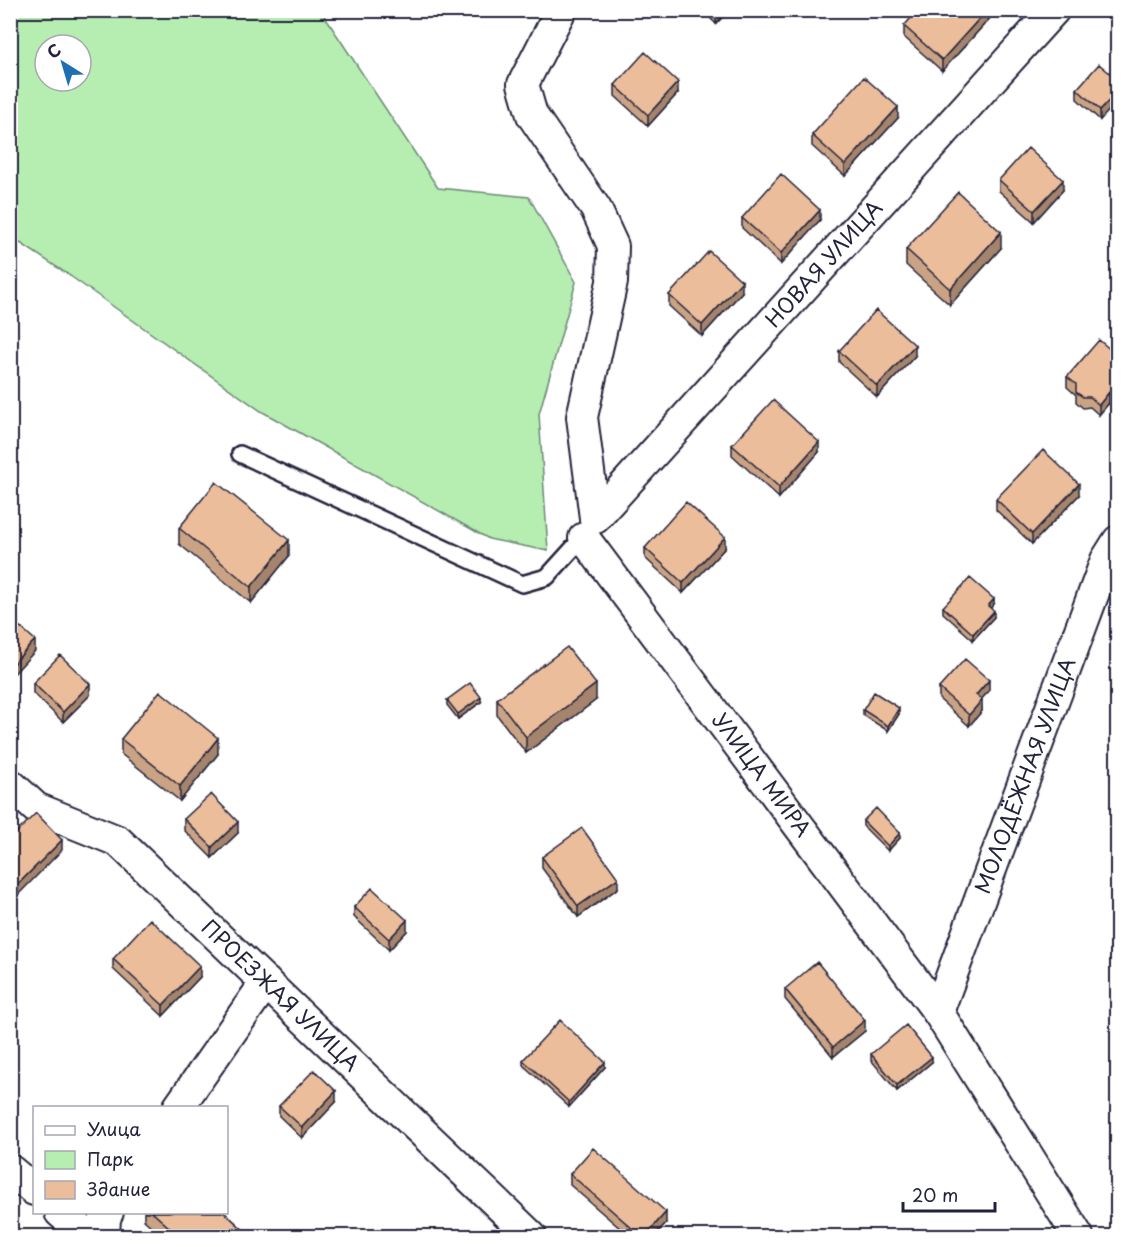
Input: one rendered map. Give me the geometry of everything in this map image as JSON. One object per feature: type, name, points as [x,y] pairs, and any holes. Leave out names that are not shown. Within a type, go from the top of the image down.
[{"type":"street","points":[[561,10],[523,84],[532,115],[596,209],[613,246],[612,282],[582,417],[589,528]]},
{"type":"street","name":"НОВАЯ УЛИЦА","points":[[589,528],[1054,10]]},
{"type":"street","name":"УЛИЦА МИРА","points":[[589,528],[938,1012],[1078,1236]]},
{"type":"street","name":"МОЛОДЁЖНАЯ УЛИЦА","points":[[938,1012],[1106,560],[1118,541]]},
{"type":"street","name":"ПРОЕЗЖАЯ УЛИЦА","points":[[10,784],[36,808],[118,841],[531,1236]]},
{"type":"street","points":[[179,1106],[266,982]]},
{"type":"street","points":[[10,1170],[33,1189]]},
{"type":"street","points":[[62,1214],[88,1236]]},
{"type":"street","points":[[104,1236],[107,1214]]},
{"type":"lane","points":[[240,454],[522,584],[547,577],[589,528]]},
{"type":"green space","points":[[10,11],[321,11],[438,188],[529,197],[576,282],[539,414],[548,551],[489,539],[261,411],[66,273],[11,237]]},
{"type":"building","points":[[918,10],[987,10],[942,60],[904,26]]},
{"type":"building","points":[[645,52],[678,82],[648,115],[615,85]]},
{"type":"building","points":[[1099,64],[1118,80],[1118,91],[1100,110],[1077,89]]},
{"type":"building","points":[[864,77],[898,107],[845,165],[812,135]]},
{"type":"building","points":[[1028,148],[1063,180],[1034,211],[999,180]]},
{"type":"building","points":[[781,174],[820,210],[781,253],[742,218]]},
{"type":"building","points":[[958,192],[1001,232],[950,289],[906,249]]},
{"type":"building","points":[[709,251],[742,281],[702,325],[669,295]]},
{"type":"building","points":[[876,310],[915,345],[877,386],[839,351]]},
{"type":"building","points":[[1099,340],[1118,356],[1118,398],[1109,392],[1099,405],[1090,397],[1083,397],[1076,392],[1076,384],[1067,377]]},
{"type":"building","points":[[773,400],[819,442],[779,487],[732,445]]},
{"type":"building","points":[[1043,450],[1079,484],[1032,534],[996,499]]},
{"type":"building","points":[[216,482],[289,540],[251,587],[179,528]]},
{"type":"building","points":[[686,502],[725,537],[683,583],[645,548]]},
{"type":"building","points":[[970,578],[994,599],[988,606],[994,611],[973,634],[943,607]]},
{"type":"building","points":[[10,618],[35,640],[10,667]]},
{"type":"building","points":[[567,647],[596,684],[526,737],[497,699]]},
{"type":"building","points":[[60,655],[90,684],[63,712],[33,683]]},
{"type":"building","points":[[965,659],[989,680],[976,695],[982,700],[969,715],[939,688]]},
{"type":"building","points":[[470,683],[481,697],[458,714],[447,700]]},
{"type":"building","points":[[160,691],[218,738],[180,786],[121,739]]},
{"type":"building","points":[[874,692],[899,708],[888,726],[863,710]]},
{"type":"building","points":[[211,794],[238,822],[212,847],[184,819]]},
{"type":"building","points":[[876,808],[900,833],[888,846],[863,821]]},
{"type":"building","points":[[36,813],[62,840],[10,892],[10,839]]},
{"type":"building","points":[[582,828],[618,878],[578,906],[542,857]]},
{"type":"building","points":[[372,888],[407,920],[389,939],[354,907]]},
{"type":"building","points":[[150,919],[200,966],[163,1005],[113,959]]},
{"type":"building","points":[[817,962],[865,1020],[833,1047],[785,989]]},
{"type":"building","points":[[560,1020],[605,1062],[569,1102],[523,1060]]},
{"type":"building","points":[[906,1025],[932,1057],[897,1085],[871,1054]]},
{"type":"building","points":[[314,1070],[336,1091],[302,1127],[279,1106]]},
{"type":"building","points":[[593,1148],[666,1212],[645,1236],[641,1236],[570,1174]]},
{"type":"building","points":[[154,1214],[226,1214],[250,1236],[179,1236]]},
{"type":"building","points":[[499,1229],[508,1236],[492,1236]]}]
